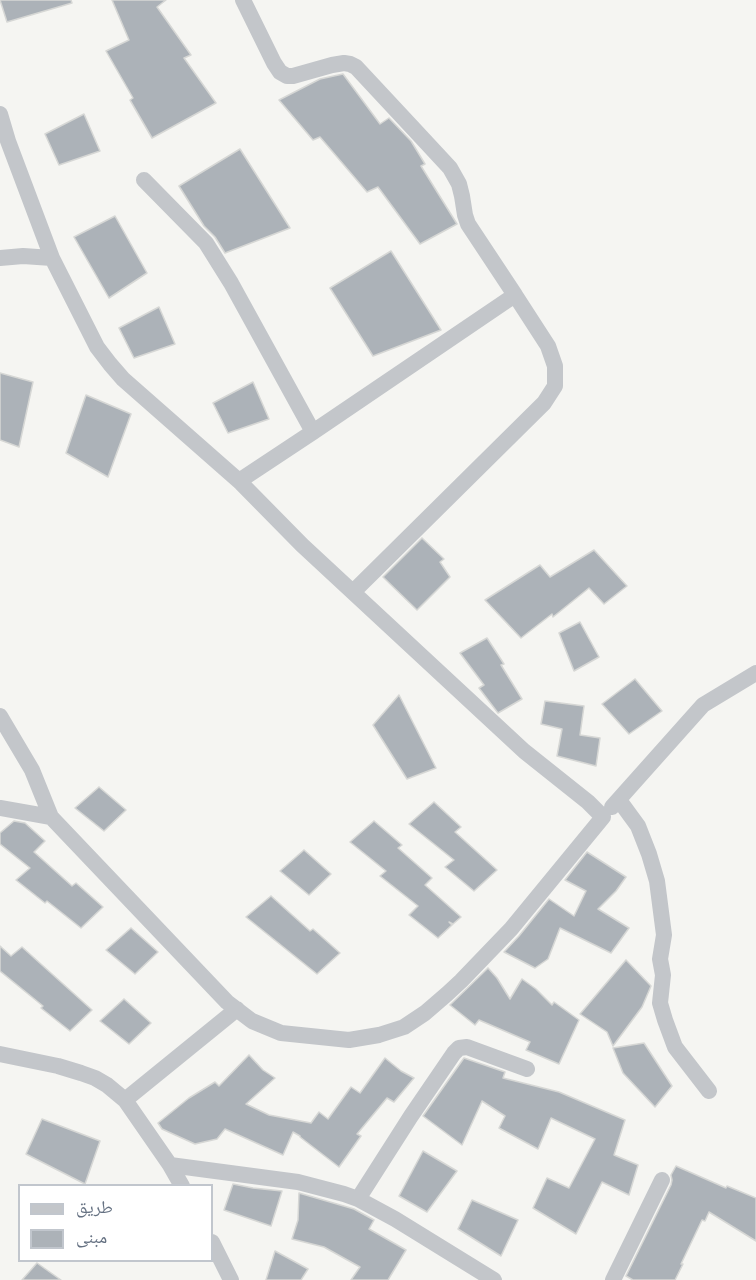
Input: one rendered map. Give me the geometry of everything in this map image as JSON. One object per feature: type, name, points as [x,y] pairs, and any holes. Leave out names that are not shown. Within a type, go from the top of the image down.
[{"type":"street","points":[[243,0],[280,72],[293,76],[344,63],[356,67],[450,168],[459,184],[468,224],[548,346],[555,366],[555,386],[544,403],[353,592]]},
{"type":"street","points":[[0,114],[52,258],[98,347],[110,364],[123,379],[239,481],[302,545],[524,751],[588,802],[603,817]]},
{"type":"street","points":[[144,180],[206,243],[231,283],[313,432]]},
{"type":"street","points":[[0,258],[23,256],[52,258]]},
{"type":"street","points":[[239,481],[515,295]]},
{"type":"street","points":[[0,716],[32,770],[51,817],[219,993],[252,1021],[280,1033],[349,1040],[379,1035],[404,1027],[447,994],[511,929],[603,817],[703,705],[756,673]]},
{"type":"street","points":[[619,800],[638,826],[657,881],[663,935],[660,959],[663,975],[660,1003],[664,1020],[675,1047],[709,1091]]},
{"type":"street","points":[[0,808],[51,817]]},
{"type":"street","points":[[125,1100],[237,1009]]},
{"type":"street","points":[[358,1199],[411,1116],[459,1048],[467,1047],[527,1069]]},
{"type":"street","points":[[0,1054],[58,1066],[95,1078],[106,1085],[125,1100],[181,1184]]},
{"type":"street","points":[[170,1165],[298,1182],[344,1194],[395,1219],[494,1280]]},
{"type":"street","points":[[613,1280],[662,1180]]},
{"type":"street","points":[[213,1244],[231,1280]]},
{"type":"building","points":[[0,0],[71,0],[72,3],[7,22]]},
{"type":"building","points":[[112,0],[166,0],[157,7],[191,55],[184,58],[216,103],[152,138],[130,100],[133,98],[106,51],[129,40]]},
{"type":"building","points":[[343,74],[380,124],[389,118],[411,141],[425,164],[421,166],[457,224],[420,244],[378,187],[367,192],[320,137],[313,140],[279,100],[320,79]]},
{"type":"building","points":[[84,114],[100,151],[59,165],[45,134]]},
{"type":"building","points":[[240,149],[290,228],[225,253],[215,237],[204,226],[179,186]]},
{"type":"building","points":[[115,216],[147,273],[109,298],[74,237]]},
{"type":"building","points":[[391,251],[441,330],[373,356],[330,288]]},
{"type":"building","points":[[159,307],[175,344],[134,358],[119,328]]},
{"type":"building","points":[[0,373],[33,382],[19,447],[0,440]]},
{"type":"building","points":[[253,382],[269,419],[228,433],[213,403]]},
{"type":"building","points":[[86,395],[131,414],[108,477],[66,453]]},
{"type":"building","points":[[422,538],[444,559],[440,562],[450,577],[417,610],[383,577]]},
{"type":"building","points":[[594,550],[627,586],[604,604],[589,588],[553,617],[552,614],[521,638],[485,600],[540,565],[550,577]]},
{"type":"building","points":[[580,622],[599,657],[574,671],[559,633]]},
{"type":"building","points":[[487,638],[504,664],[501,665],[522,699],[498,713],[479,688],[484,685],[460,653]]},
{"type":"building","points":[[635,679],[662,711],[629,734],[602,704]]},
{"type":"building","points":[[399,695],[436,768],[407,779],[373,725]]},
{"type":"building","points":[[545,701],[584,706],[580,735],[600,738],[596,766],[557,756],[562,729],[541,724]]},
{"type":"building","points":[[99,787],[126,810],[104,831],[75,808]]},
{"type":"building","points":[[434,802],[461,827],[455,832],[497,870],[474,891],[445,867],[454,860],[409,824]]},
{"type":"building","points":[[14,821],[25,823],[45,841],[34,852],[72,886],[76,883],[103,907],[81,928],[16,880],[30,868],[0,844],[0,833]]},
{"type":"building","points":[[374,821],[402,845],[398,848],[432,878],[425,885],[461,917],[453,924],[449,922],[452,925],[438,938],[409,915],[418,906],[380,876],[386,871],[350,842]]},
{"type":"building","points":[[304,850],[331,874],[309,895],[280,871]]},
{"type":"building","points":[[587,852],[626,877],[598,909],[629,928],[611,953],[560,928],[548,959],[535,968],[504,952],[549,899],[574,916],[586,891],[565,880]]},
{"type":"building","points":[[271,896],[310,931],[313,929],[340,953],[317,974],[246,917]]},
{"type":"building","points":[[131,928],[158,952],[135,974],[106,950]]},
{"type":"building","points":[[0,946],[11,956],[22,947],[92,1010],[70,1031],[0,971]]},
{"type":"building","points":[[626,960],[651,986],[642,1007],[613,1046],[607,1032],[580,1014]]},
{"type":"building","points":[[488,968],[510,999],[522,979],[552,1005],[554,1002],[579,1020],[559,1064],[526,1050],[530,1042],[479,1020],[475,1025],[450,1005]]},
{"type":"building","points":[[124,999],[151,1023],[129,1044],[100,1021]]},
{"type":"building","points":[[644,1043],[672,1086],[655,1107],[623,1073],[613,1048]]},
{"type":"building","points":[[249,1055],[263,1070],[275,1078],[246,1104],[269,1115],[311,1123],[319,1112],[328,1119],[351,1087],[360,1093],[385,1058],[414,1078],[394,1102],[387,1098],[357,1134],[361,1136],[339,1167],[293,1132],[283,1155],[225,1129],[217,1139],[195,1144],[162,1129],[158,1123],[189,1098],[215,1082],[219,1086]]},
{"type":"building","points":[[464,1058],[505,1072],[503,1078],[559,1092],[625,1120],[614,1155],[638,1165],[629,1195],[602,1182],[576,1234],[533,1208],[547,1178],[569,1188],[595,1139],[551,1118],[538,1149],[499,1128],[505,1116],[482,1101],[462,1145],[423,1116]]},
{"type":"building","points":[[42,1119],[100,1141],[85,1184],[26,1154]]},
{"type":"building","points":[[423,1151],[457,1171],[427,1212],[399,1196]]},
{"type":"building","points":[[676,1166],[726,1188],[727,1186],[756,1198],[756,1241],[709,1212],[705,1221],[702,1220],[675,1280],[633,1280],[626,1276],[671,1185],[671,1175]]},
{"type":"building","points":[[233,1184],[282,1191],[271,1226],[224,1210]]},
{"type":"building","points":[[299,1193],[354,1209],[374,1220],[369,1229],[406,1250],[388,1280],[351,1280],[360,1267],[324,1247],[292,1239],[298,1220]]},
{"type":"building","points":[[472,1200],[518,1220],[501,1256],[458,1229]]},
{"type":"building","points":[[275,1251],[308,1269],[301,1280],[266,1280]]},
{"type":"building","points":[[37,1263],[61,1280],[22,1280]]}]
